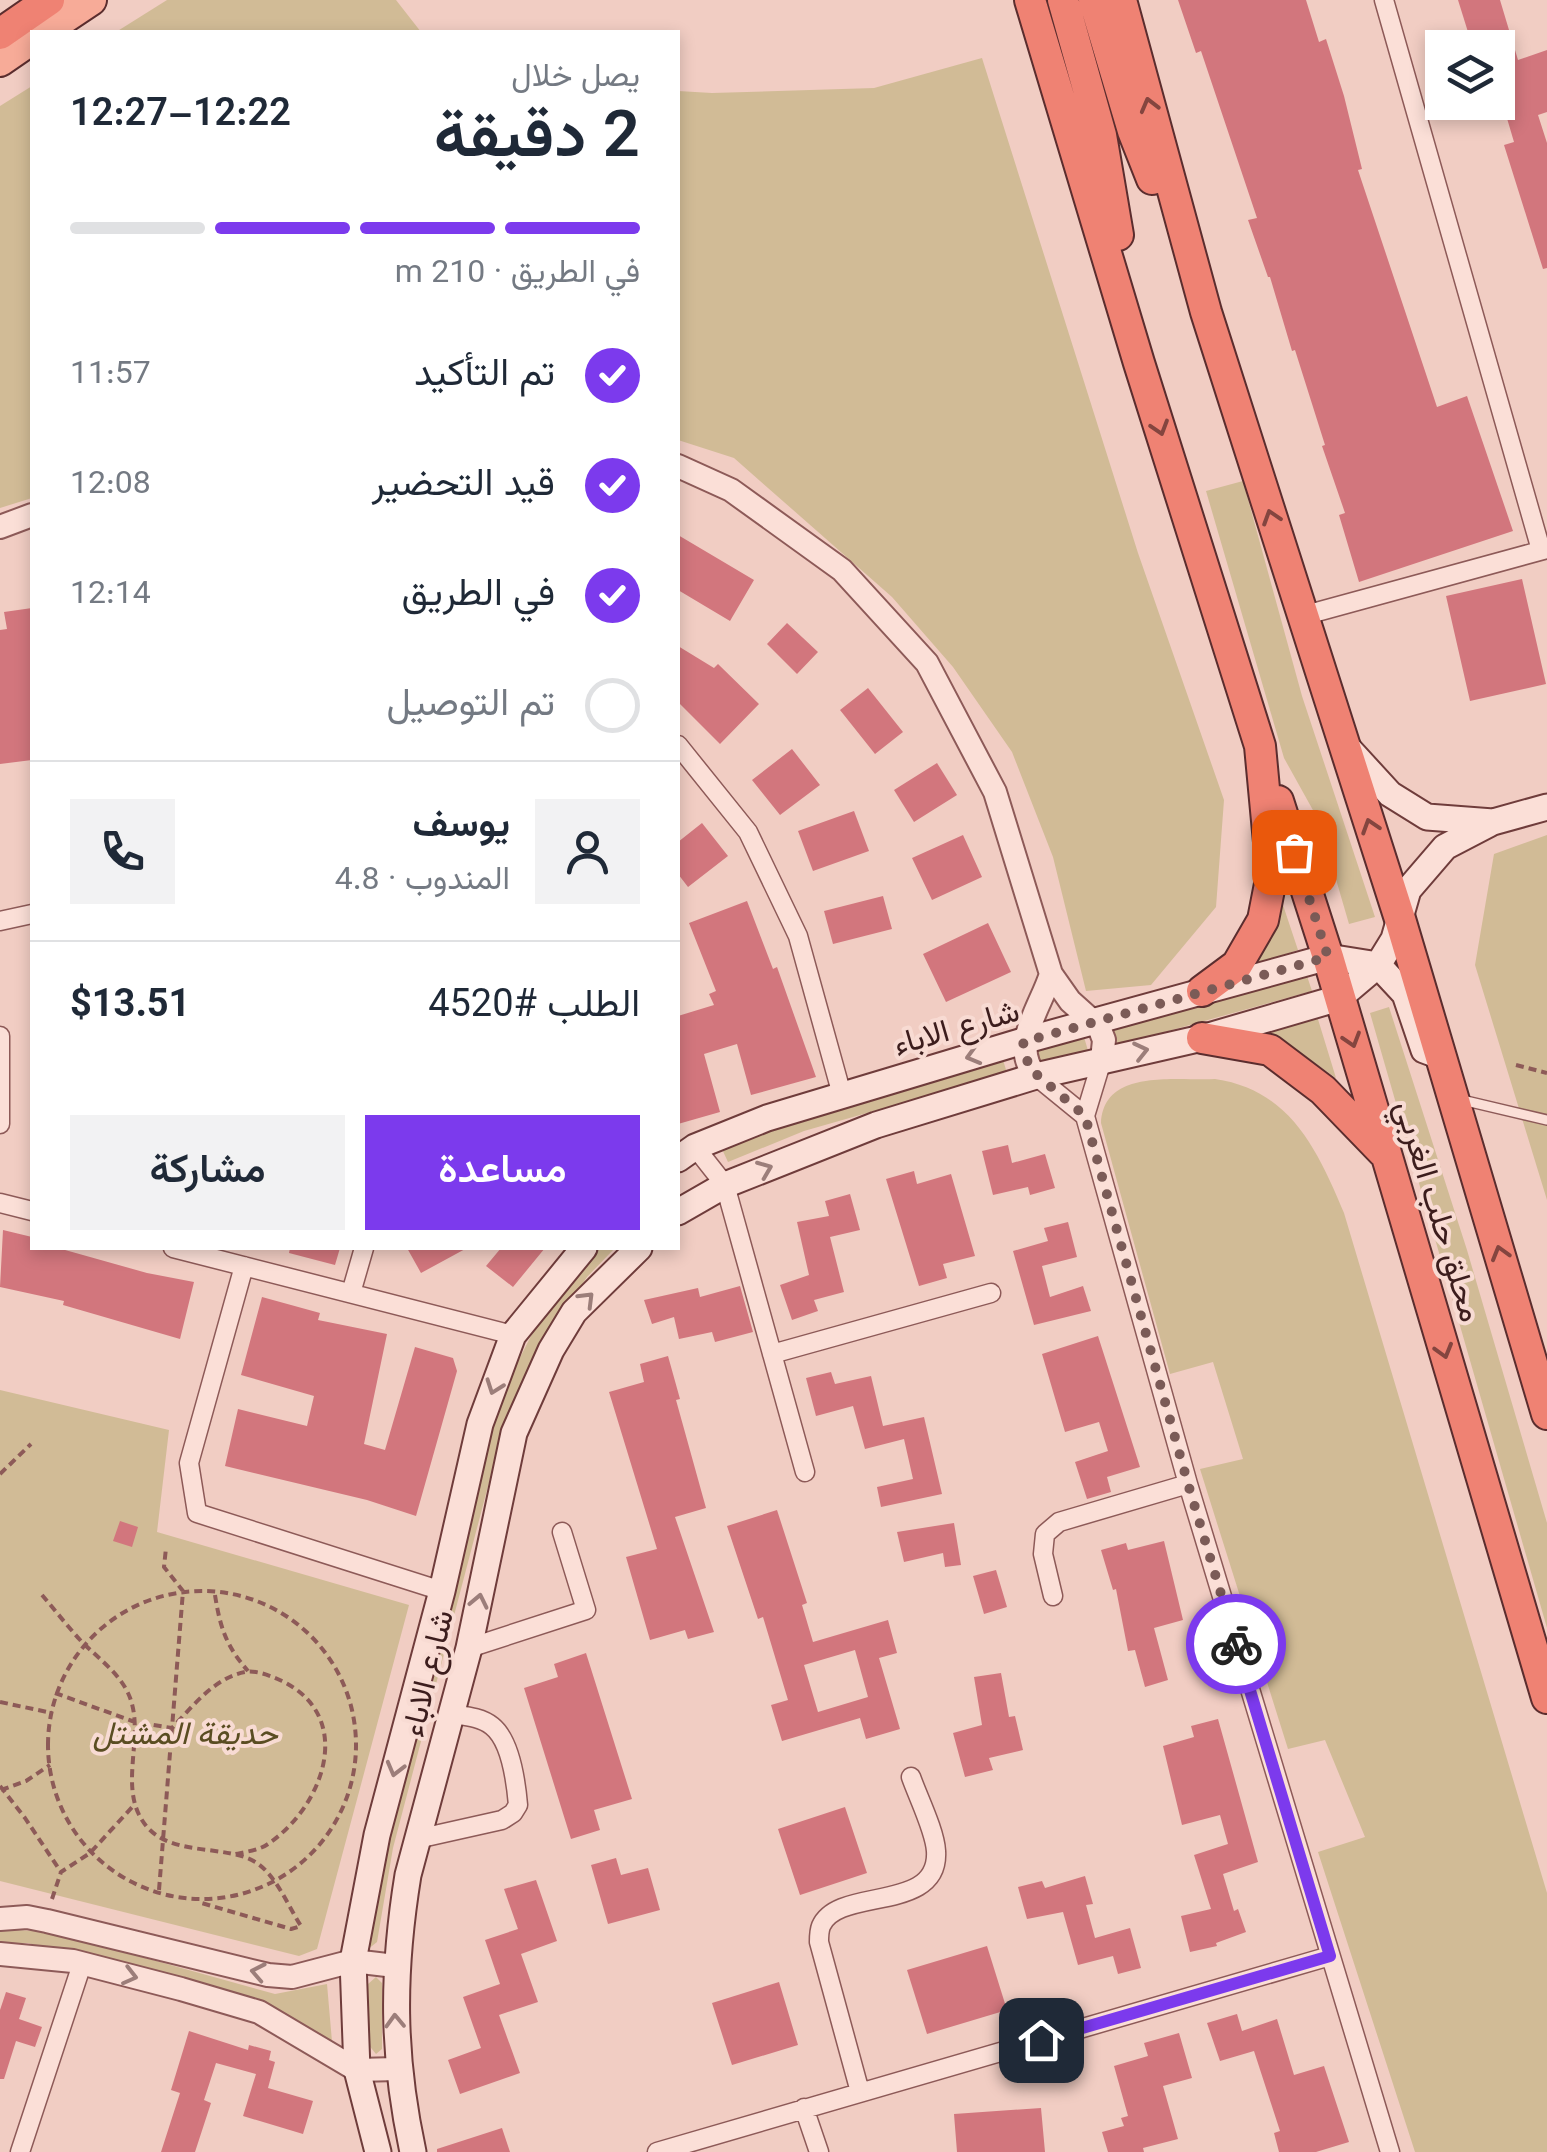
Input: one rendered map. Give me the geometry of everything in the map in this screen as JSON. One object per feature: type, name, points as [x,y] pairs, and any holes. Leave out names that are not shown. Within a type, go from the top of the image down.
[{"type":"highway","points":[[0,34],[49,0]]},
{"type":"highway","points":[[1030,0],[1260,746],[1272,874],[1262,920],[1237,965],[1202,991]]},
{"type":"highway","points":[[1063,0],[1100,135],[1139,362]]},
{"type":"highway","points":[[1094,0],[1133,131],[1206,312]]},
{"type":"highway","points":[[1120,0],[1206,312]]},
{"type":"highway","name":"محلق حلب الغربي","points":[[1206,312],[1400,919],[1546,1408]]},
{"type":"highway","name":"محلق حلب الغربي","points":[[1260,746],[1328,957],[1547,1698]]},
{"type":"highway","points":[[1202,1038],[1270,1050],[1323,1090],[1386,1155]]},
{"type":"main road","points":[[45,30],[91,0]]},
{"type":"main road","points":[[0,61],[30,40]]},
{"type":"main road","points":[[1344,744],[1390,794],[1427,818],[1493,822]]},
{"type":"main road","points":[[680,1211],[726,1185],[876,1126],[1036,1076],[1202,1038],[1339,998],[1378,966],[1394,939],[1408,890],[1446,847],[1493,822],[1547,807]]},
{"type":"main road","points":[[1328,957],[1378,966],[1405,994],[1424,1050],[1443,1058]]},
{"type":"main road","name":"شارع الاباء","points":[[686,1153],[766,1118],[1328,957]]},
{"type":"main road","name":"شارع الاباء","points":[[378,2152],[357,2070],[353,1961],[377,1836],[442,1590],[480,1424],[513,1335],[582,1250]]},
{"type":"main road","name":"شارع الاباء","points":[[413,2152],[398,2069],[395,1966],[408,1875],[469,1648],[514,1433],[551,1350],[574,1312],[637,1250]]},
{"type":"street","points":[[1302,616],[1544,550],[1384,0]]},
{"type":"street","points":[[680,467],[732,490],[842,570],[927,663],[995,792],[1051,974],[1070,1001],[1095,1022],[1104,1040],[1085,1116],[1188,1484],[1390,2152]]},
{"type":"street","points":[[0,527],[30,516]]},
{"type":"street","points":[[680,747],[748,832],[798,936],[842,1095]]},
{"type":"street","points":[[0,921],[30,914]]},
{"type":"street","points":[[1051,974],[1023,1042],[1025,1060],[1036,1076],[1085,1116]]},
{"type":"street","points":[[0,1036],[0,1124]]},
{"type":"street","points":[[686,1153],[726,1185],[805,1472]]},
{"type":"street","points":[[0,1203],[30,1210]]},
{"type":"street","points":[[181,1250],[513,1335]]},
{"type":"street","points":[[351,1293],[363,1250]]},
{"type":"street","points":[[244,1266],[188,1463],[197,1512],[442,1590]]},
{"type":"street","points":[[772,1354],[991,1293]]},
{"type":"street","points":[[1053,1596],[1043,1554],[1045,1534],[1059,1522],[1188,1484]]},
{"type":"street","points":[[469,1648],[586,1610],[562,1532]]},
{"type":"street","points":[[417,1839],[492,1823],[513,1813],[518,1805],[500,1735],[492,1725],[478,1718],[452,1714]]},
{"type":"street","points":[[860,2092],[818,1942],[822,1924],[835,1912],[918,1888],[930,1876],[936,1852],[911,1777]]},
{"type":"street","points":[[0,1908],[268,1975],[306,1974],[353,1961],[395,1966]]},
{"type":"street","points":[[0,1919],[37,1919]]},
{"type":"street","points":[[0,1954],[18,1953],[82,1964],[259,2012],[357,2070],[398,2069]]},
{"type":"street","points":[[657,2152],[1330,1956]]},
{"type":"street","points":[[20,2152],[82,1964]]},
{"type":"street","points":[[804,2108],[819,2152]]},
{"type":"lane","points":[[1455,1098],[1547,1120]]},
{"type":"path","points":[[1516,1066],[1547,1073]]},
{"type":"path","points":[[0,1474],[31,1444]]},
{"type":"path","points":[[159,1892],[183,1590],[164,1567],[166,1548]]},
{"type":"path","points":[[42,1595],[84,1644],[112,1670],[129,1694],[135,1722],[132,1778],[136,1804],[149,1829],[187,1848],[255,1862],[274,1880],[300,1926],[291,1929],[137,1886],[90,1853],[58,1805],[46,1750],[55,1693],[84,1644],[128,1608],[183,1590],[240,1594],[292,1618],[332,1659],[355,1712],[356,1768],[337,1822],[300,1866],[274,1880],[249,1893],[193,1900]]},
{"type":"path","points":[[214,1592],[228,1648],[248,1671]]},
{"type":"path","points":[[172,1728],[204,1694],[224,1680],[248,1671],[268,1675],[310,1699],[322,1719],[326,1746],[322,1773],[312,1795],[285,1830],[265,1846],[230,1855]]},
{"type":"path","points":[[55,1693],[135,1722],[172,1728]]},
{"type":"path","points":[[0,1702],[52,1713]]},
{"type":"path","points":[[50,1766],[26,1781],[1,1789],[26,1818],[61,1872]]},
{"type":"path","points":[[37,1919],[61,1872],[90,1853],[136,1804]]},
{"type":"green space","points":[[167,0],[396,0],[419,30],[119,30]]},
{"type":"green space","points":[[982,58],[1138,553],[1224,800],[1216,907],[1151,985],[1086,991],[1053,857],[1012,752],[953,667],[892,597],[734,458],[680,441],[680,91],[874,88]]},
{"type":"green space","points":[[30,87],[30,499],[0,508],[0,106]]},
{"type":"green space","points":[[1243,481],[1302,696],[1375,917],[1349,924],[1319,821],[1284,758],[1206,491]]},
{"type":"green space","points":[[1547,835],[1547,1200],[1475,965],[1494,854]]},
{"type":"green space","points":[[1280,896],[1298,950],[1249,966]]},
{"type":"green space","points":[[1306,973],[1312,991],[1118,1045],[1111,1029]]},
{"type":"green space","points":[[1389,1007],[1467,1250],[1547,1523],[1547,1628],[1370,1013]]},
{"type":"green space","points":[[1317,1016],[1336,1078],[1269,1031]]},
{"type":"green space","points":[[1084,1037],[1089,1054],[1036,1069],[1031,1053]]},
{"type":"green space","points":[[1003,1060],[1007,1073],[804,1131],[728,1162],[721,1147],[800,1118]]},
{"type":"green space","points":[[1162,1079],[1215,1079],[1241,1085],[1282,1109],[1311,1145],[1344,1213],[1547,1893],[1547,2152],[1415,2152],[1318,1852],[1365,1837],[1325,1740],[1288,1749],[1200,1469],[1243,1459],[1213,1362],[1170,1374],[1101,1123],[1105,1105],[1114,1093],[1128,1085]]},
{"type":"green space","points":[[594,1250],[613,1250],[587,1277],[547,1336],[503,1429],[393,1848],[377,1942],[367,1950],[366,1902],[499,1399],[535,1328]]},
{"type":"green space","name":"حديقة المشتل","points":[[0,1390],[169,1430],[157,1532],[409,1605],[317,1949],[299,1956],[0,1881]]},
{"type":"green space","points":[[0,1929],[52,1932],[275,1994],[327,1984],[333,2053],[279,2014],[28,1943],[0,1943]]},
{"type":"green space","points":[[376,1977],[382,1983],[382,2049],[376,2054],[367,2043],[368,1984]]},
{"type":"building","points":[[1178,0],[1306,0],[1319,42],[1326,39],[1362,169],[1358,170],[1437,407],[1467,396],[1513,531],[1359,582],[1339,515],[1345,513],[1322,446],[1325,445],[1248,220],[1257,218],[1201,51],[1196,53]]},
{"type":"building","points":[[1458,0],[1500,0],[1509,30],[1467,30]]},
{"type":"building","points":[[1515,50],[1518,60],[1547,50],[1547,112],[1538,115],[1547,143],[1547,268],[1543,269],[1504,145],[1514,142],[1507,120],[1515,120]]},
{"type":"building","points":[[680,536],[754,580],[730,621],[680,591]]},
{"type":"building","points":[[1522,579],[1546,684],[1470,701],[1446,596]]},
{"type":"building","points":[[30,608],[30,760],[0,764],[0,630],[7,629],[4,612]]},
{"type":"building","points":[[787,623],[818,652],[797,674],[767,644]]},
{"type":"building","points":[[680,647],[714,668],[718,664],[759,704],[720,744],[680,704]]},
{"type":"building","points":[[868,688],[903,732],[875,754],[840,710]]},
{"type":"building","points":[[792,749],[820,785],[780,815],[752,780]]},
{"type":"building","points":[[937,763],[957,795],[914,822],[894,790]]},
{"type":"building","points":[[854,811],[869,851],[813,871],[798,831]]},
{"type":"building","points":[[702,823],[728,856],[688,887],[680,877],[680,840]]},
{"type":"building","points":[[963,835],[982,877],[932,900],[912,858]]},
{"type":"building","points":[[883,896],[892,929],[833,944],[824,911]]},
{"type":"building","points":[[747,901],[773,969],[777,967],[816,1077],[751,1095],[737,1044],[704,1054],[720,1112],[680,1123],[680,1015],[714,1005],[709,994],[716,991],[689,923]]},
{"type":"building","points":[[988,923],[1011,972],[946,1002],[923,954]]},
{"type":"building","points":[[1008,1145],[1012,1163],[1045,1154],[1055,1188],[1030,1195],[1028,1187],[993,1195],[982,1151]]},
{"type":"building","points":[[914,1171],[917,1184],[951,1174],[975,1256],[943,1264],[947,1278],[919,1286],[886,1179]]},
{"type":"building","points":[[850,1194],[860,1230],[830,1237],[844,1292],[814,1300],[818,1311],[792,1320],[780,1285],[809,1275],[797,1222],[829,1216],[825,1201]]},
{"type":"building","points":[[1068,1222],[1077,1257],[1042,1266],[1050,1297],[1083,1286],[1091,1311],[1034,1325],[1013,1251],[1048,1241],[1044,1228]]},
{"type":"building","points":[[3,1230],[30,1237],[30,1250],[65,1250],[194,1282],[180,1339],[63,1305],[64,1301],[0,1287]]},
{"type":"building","points":[[290,1250],[339,1250],[335,1265],[289,1253]]},
{"type":"building","points":[[408,1250],[463,1250],[421,1273]]},
{"type":"building","points":[[499,1250],[543,1250],[513,1287],[486,1266]]},
{"type":"building","points":[[740,1286],[753,1332],[715,1342],[712,1332],[679,1339],[674,1317],[652,1324],[644,1300],[698,1288],[700,1297]]},
{"type":"building","points":[[262,1297],[320,1313],[318,1320],[387,1334],[364,1444],[385,1450],[415,1347],[453,1358],[457,1371],[416,1516],[367,1500],[225,1466],[238,1409],[307,1426],[314,1396],[241,1375]]},
{"type":"building","points":[[1098,1336],[1140,1467],[1107,1477],[1111,1492],[1087,1499],[1075,1462],[1108,1451],[1099,1422],[1065,1432],[1042,1354]]},
{"type":"building","points":[[668,1356],[706,1508],[675,1517],[714,1632],[688,1639],[685,1630],[650,1640],[626,1557],[657,1549],[609,1392],[644,1382],[640,1364]]},
{"type":"building","points":[[831,1372],[835,1384],[871,1376],[883,1426],[924,1417],[942,1494],[881,1507],[877,1487],[913,1479],[904,1439],[865,1449],[853,1406],[816,1416],[806,1378]]},
{"type":"building","points":[[777,1510],[807,1603],[802,1605],[813,1642],[888,1620],[897,1653],[879,1658],[900,1729],[866,1739],[860,1718],[782,1741],[771,1705],[788,1700],[763,1617],[758,1619],[727,1526]],"holes":[[[855,1650],[868,1697],[818,1712],[804,1665]]]},
{"type":"building","points":[[120,1521],[138,1527],[132,1547],[113,1541]]},
{"type":"building","points":[[954,1523],[961,1565],[945,1567],[943,1553],[904,1562],[897,1532]]},
{"type":"building","points":[[1164,1541],[1183,1620],[1154,1628],[1168,1680],[1145,1687],[1135,1650],[1128,1651],[1116,1589],[1113,1590],[1101,1550],[1126,1543],[1128,1550]]},
{"type":"building","points":[[996,1570],[1007,1607],[984,1614],[973,1576]]},
{"type":"building","points":[[586,1653],[632,1799],[594,1810],[600,1830],[571,1839],[524,1688],[558,1677],[554,1664]]},
{"type":"building","points":[[1001,1673],[1009,1717],[1015,1716],[1023,1750],[989,1758],[993,1770],[965,1777],[953,1733],[982,1725],[974,1677]]},
{"type":"building","points":[[1218,1719],[1258,1862],[1223,1874],[1234,1911],[1238,1909],[1246,1932],[1216,1943],[1217,1946],[1190,1952],[1181,1916],[1211,1909],[1194,1855],[1228,1844],[1220,1815],[1182,1825],[1163,1746],[1194,1737],[1191,1726]]},
{"type":"building","points":[[845,1807],[867,1873],[800,1895],[778,1829]]},
{"type":"building","points":[[616,1858],[621,1875],[648,1868],[660,1910],[608,1924],[591,1865]]},
{"type":"building","points":[[1085,1876],[1093,1904],[1086,1905],[1095,1938],[1130,1928],[1141,1968],[1118,1974],[1113,1956],[1078,1965],[1063,1912],[1027,1919],[1018,1887],[1042,1881],[1045,1888]]},
{"type":"building","points":[[536,1880],[557,1941],[521,1954],[538,2002],[499,2015],[520,2073],[460,2094],[448,2060],[481,2048],[463,1997],[500,1984],[485,1940],[518,1929],[504,1889]]},
{"type":"building","points":[[987,1946],[1007,2010],[927,2034],[907,1970]]},
{"type":"building","points":[[779,1982],[798,2045],[732,2065],[712,2003]]},
{"type":"building","points":[[6,1992],[26,1998],[19,2019],[42,2027],[35,2047],[16,2041],[4,2079],[0,2079],[0,2010]]},
{"type":"building","points":[[1237,2014],[1242,2031],[1277,2019],[1294,2075],[1324,2066],[1349,2142],[1316,2152],[1279,2152],[1274,2133],[1280,2131],[1254,2051],[1220,2061],[1207,2023]]},
{"type":"building","points":[[189,2031],[248,2050],[249,2045],[271,2051],[269,2060],[275,2062],[268,2088],[313,2101],[303,2134],[243,2116],[256,2074],[216,2063],[204,2100],[211,2103],[195,2152],[161,2152],[180,2093],[171,2090]]},
{"type":"building","points":[[1179,2033],[1192,2078],[1163,2086],[1178,2139],[1143,2148],[1144,2152],[1108,2152],[1102,2132],[1124,2126],[1121,2118],[1128,2116],[1114,2066],[1148,2056],[1144,2043]]},
{"type":"building","points":[[1041,2108],[1045,2152],[957,2152],[954,2114]]},
{"type":"building","points":[[502,2128],[510,2152],[437,2152],[437,2149]]},
{"type":"way so far","points":[[1236,1644],[1085,1116],[1029,1068],[1023,1042],[1328,957],[1294,852]]},
{"type":"route","points":[[1041,2040],[1330,1956],[1236,1644]]}]
